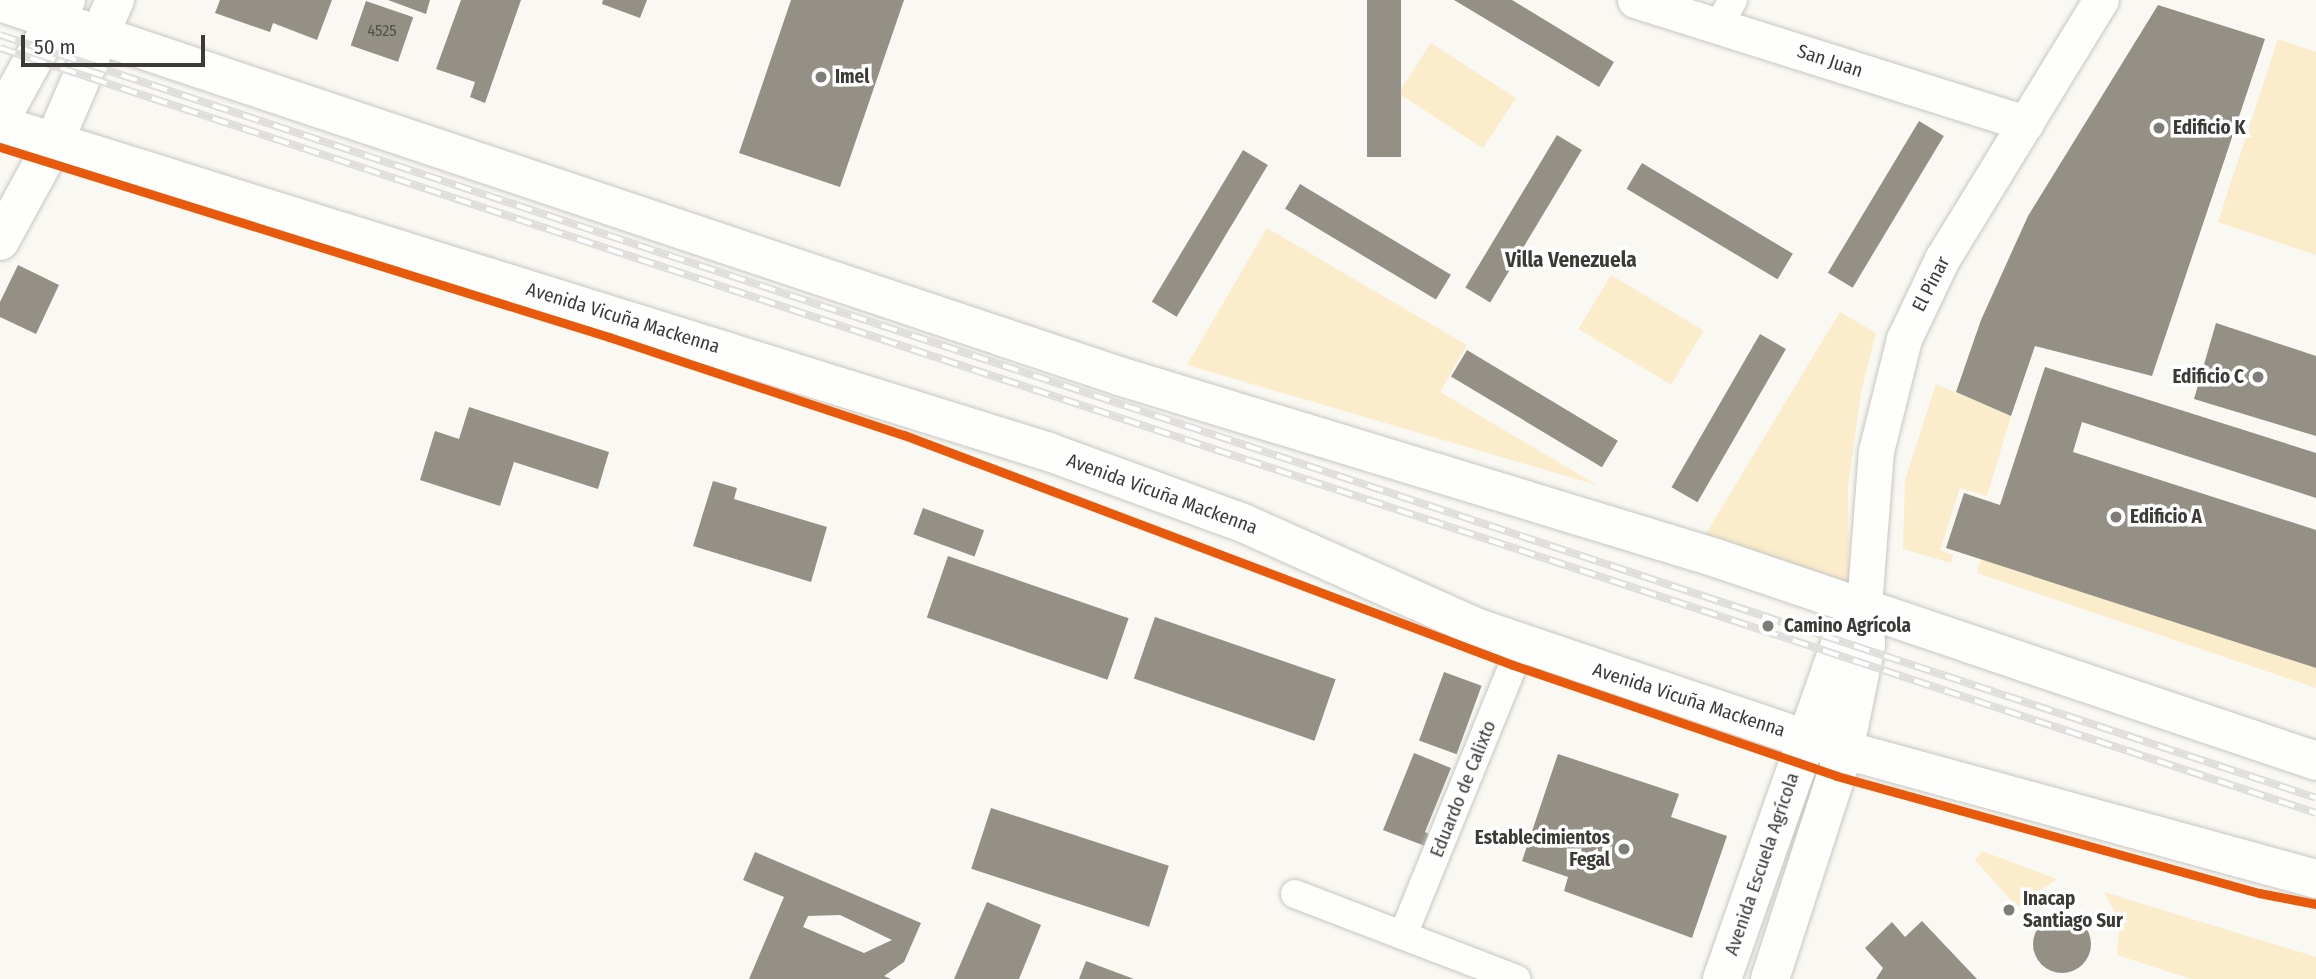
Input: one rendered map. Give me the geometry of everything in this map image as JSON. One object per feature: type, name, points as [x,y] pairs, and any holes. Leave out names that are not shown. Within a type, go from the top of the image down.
[{"type":"main road","points":[[0,241],[61,127],[114,0]]},
{"type":"main road","points":[[0,2],[61,10],[99,36],[1119,376],[1864,606],[2316,761]]},
{"type":"main road","points":[[6,111],[61,10]]},
{"type":"main road","name":"Avenida Vicuña Mackenna","points":[[6,111],[1098,469],[1243,523],[1475,627],[1805,739],[2316,879]]},
{"type":"main road","points":[[1770,979],[1844,751],[1865,658],[1864,606]]},
{"type":"main road","name":"Avenida Escuela Agrícola","points":[[1722,979],[1842,637],[1864,606]]},
{"type":"street","name":"San Juan","points":[[1635,0],[1726,13],[2026,123]]},
{"type":"street","name":"El Pinar","points":[[1864,606],[1876,451],[1895,366],[1933,278],[2101,0]]},
{"type":"street","name":"Eduardo de Calixto","points":[[1403,934],[1522,644]]},
{"type":"street","points":[[1295,894],[1516,979]]},
{"type":"shaded area","points":[[2278,39],[2316,52],[2316,255],[2218,222]]},
{"type":"shaded area","points":[[1431,43],[1516,98],[1483,148],[1398,93]]},
{"type":"shaded area","points":[[1267,228],[1467,345],[1440,392],[1597,485],[1187,365]]},
{"type":"shaded area","points":[[1611,275],[1704,331],[1671,385],[1579,329]]},
{"type":"shaded area","points":[[1840,312],[1876,333],[1861,392],[1848,487],[1849,589],[1704,537]]},
{"type":"shaded area","points":[[1936,384],[2011,416],[1987,496],[1960,488],[1940,550],[1953,555],[1951,563],[1903,549],[1905,480]]},
{"type":"shaded area","points":[[1981,559],[2316,668],[2316,688],[1977,573]]},
{"type":"shaded area","points":[[1982,851],[2057,879],[2017,907],[1975,860]]},
{"type":"shaded area","points":[[2104,892],[2316,957],[2316,979],[2191,979],[2117,955],[2120,922]]},
{"type":"building","points":[[220,0],[332,0],[317,40],[273,23],[270,32],[215,13]]},
{"type":"building","points":[[388,0],[430,0],[426,14]]},
{"type":"building","points":[[461,0],[521,0],[485,103],[470,97],[475,82],[436,69]]},
{"type":"building","points":[[603,0],[647,0],[640,18],[602,4]]},
{"type":"building","name":"Imel","points":[[791,0],[904,0],[840,187],[739,153]]},
{"type":"building","points":[[1367,0],[1401,0],[1401,157],[1367,157]]},
{"type":"building","points":[[1454,0],[1512,0],[1614,62],[1599,87]]},
{"type":"building","points":[[366,1],[413,17],[398,62],[351,45]]},
{"type":"building","name":"Edificio K","points":[[2158,5],[2265,39],[2152,376],[2035,346],[2011,416],[1956,392],[1981,320],[2028,216]]},
{"type":"building","points":[[1919,121],[1944,136],[1853,288],[1828,273]]},
{"type":"building","points":[[1557,135],[1582,150],[1490,303],[1465,288]]},
{"type":"building","points":[[1243,150],[1268,165],[1177,317],[1152,302]]},
{"type":"building","points":[[1642,163],[1793,254],[1777,279],[1627,189]]},
{"type":"building","points":[[1300,184],[1451,275],[1436,300],[1285,209]]},
{"type":"building","points":[[18,265],[59,285],[36,334],[0,317],[0,302]]},
{"type":"building","name":"Edificio C","points":[[2216,323],[2316,356],[2316,436],[2194,399]]},
{"type":"building","points":[[1760,334],[1786,349],[1697,502],[1672,487]]},
{"type":"building","points":[[1467,350],[1618,441],[1602,467],[1451,377]]},
{"type":"building","name":"Edificio A","points":[[2045,367],[2316,453],[2316,498],[2082,422],[2073,452],[2316,530],[2316,668],[1946,548],[1964,493],[2000,505]]},
{"type":"building","points":[[469,407],[609,452],[598,489],[514,462],[500,506],[420,480],[435,431],[459,439]]},
{"type":"building","points":[[713,481],[737,488],[734,499],[827,527],[811,582],[693,546]]},
{"type":"building","points":[[923,508],[984,530],[975,557],[913,534]]},
{"type":"building","points":[[948,556],[1129,618],[1107,680],[927,617]]},
{"type":"building","points":[[1155,617],[1336,679],[1314,741],[1134,678]]},
{"type":"building","points":[[1444,672],[1482,686],[1457,754],[1419,741]]},
{"type":"building","points":[[1414,753],[1451,768],[1425,832],[1429,834],[1425,846],[1383,830]]},
{"type":"building","name":"Establecimientos Fegal","points":[[1558,754],[1679,794],[1671,817],[1727,836],[1692,938],[1564,891],[1568,877],[1522,861]]},
{"type":"building","points":[[991,808],[1169,866],[1149,927],[971,869]]},
{"type":"building","points":[[755,852],[921,923],[904,962],[884,976],[891,979],[749,979],[784,897],[743,880]],"holes":[[[840,915],[892,940],[864,953],[803,927],[808,916]]]},
{"type":"building","points":[[987,902],[1041,925],[1019,979],[954,979]]},
{"type":"building","points":[[2056,915],[2068,915],[2078,919],[2087,928],[2091,950],[2083,965],[2068,973],[2056,973],[2046,969],[2037,960],[2033,950],[2033,938],[2037,928],[2046,919]]},
{"type":"building","points":[[1922,921],[1977,979],[1876,979],[1883,968],[1865,948],[1892,922],[1905,937]]},
{"type":"building","points":[[1086,961],[1134,979],[1079,979]]},
{"type":"railway","points":[[0,35],[2316,798]]},
{"type":"railway","points":[[0,48],[2316,813]]},
{"type":"cycle path","points":[[0,147],[609,337],[904,435],[1513,665],[1837,776],[2259,893],[2316,904]]},
{"type":"place","name":"Imel","points":[[821,77]]},
{"type":"place","name":"Edificio K","points":[[2159,128]]},
{"type":"place","name":"Edificio C","points":[[2258,377]]},
{"type":"place","name":"Edificio A","points":[[2116,517]]},
{"type":"place","name":"Camino Agrícola","points":[[1768,626]]},
{"type":"place","name":"Establecimientos Fegal","points":[[1624,849]]},
{"type":"place","name":"Inacap Santiago Sur","points":[[2009,910]]},
{"type":"district","name":"Villa Venezuela","points":[[1571,260]]}]
